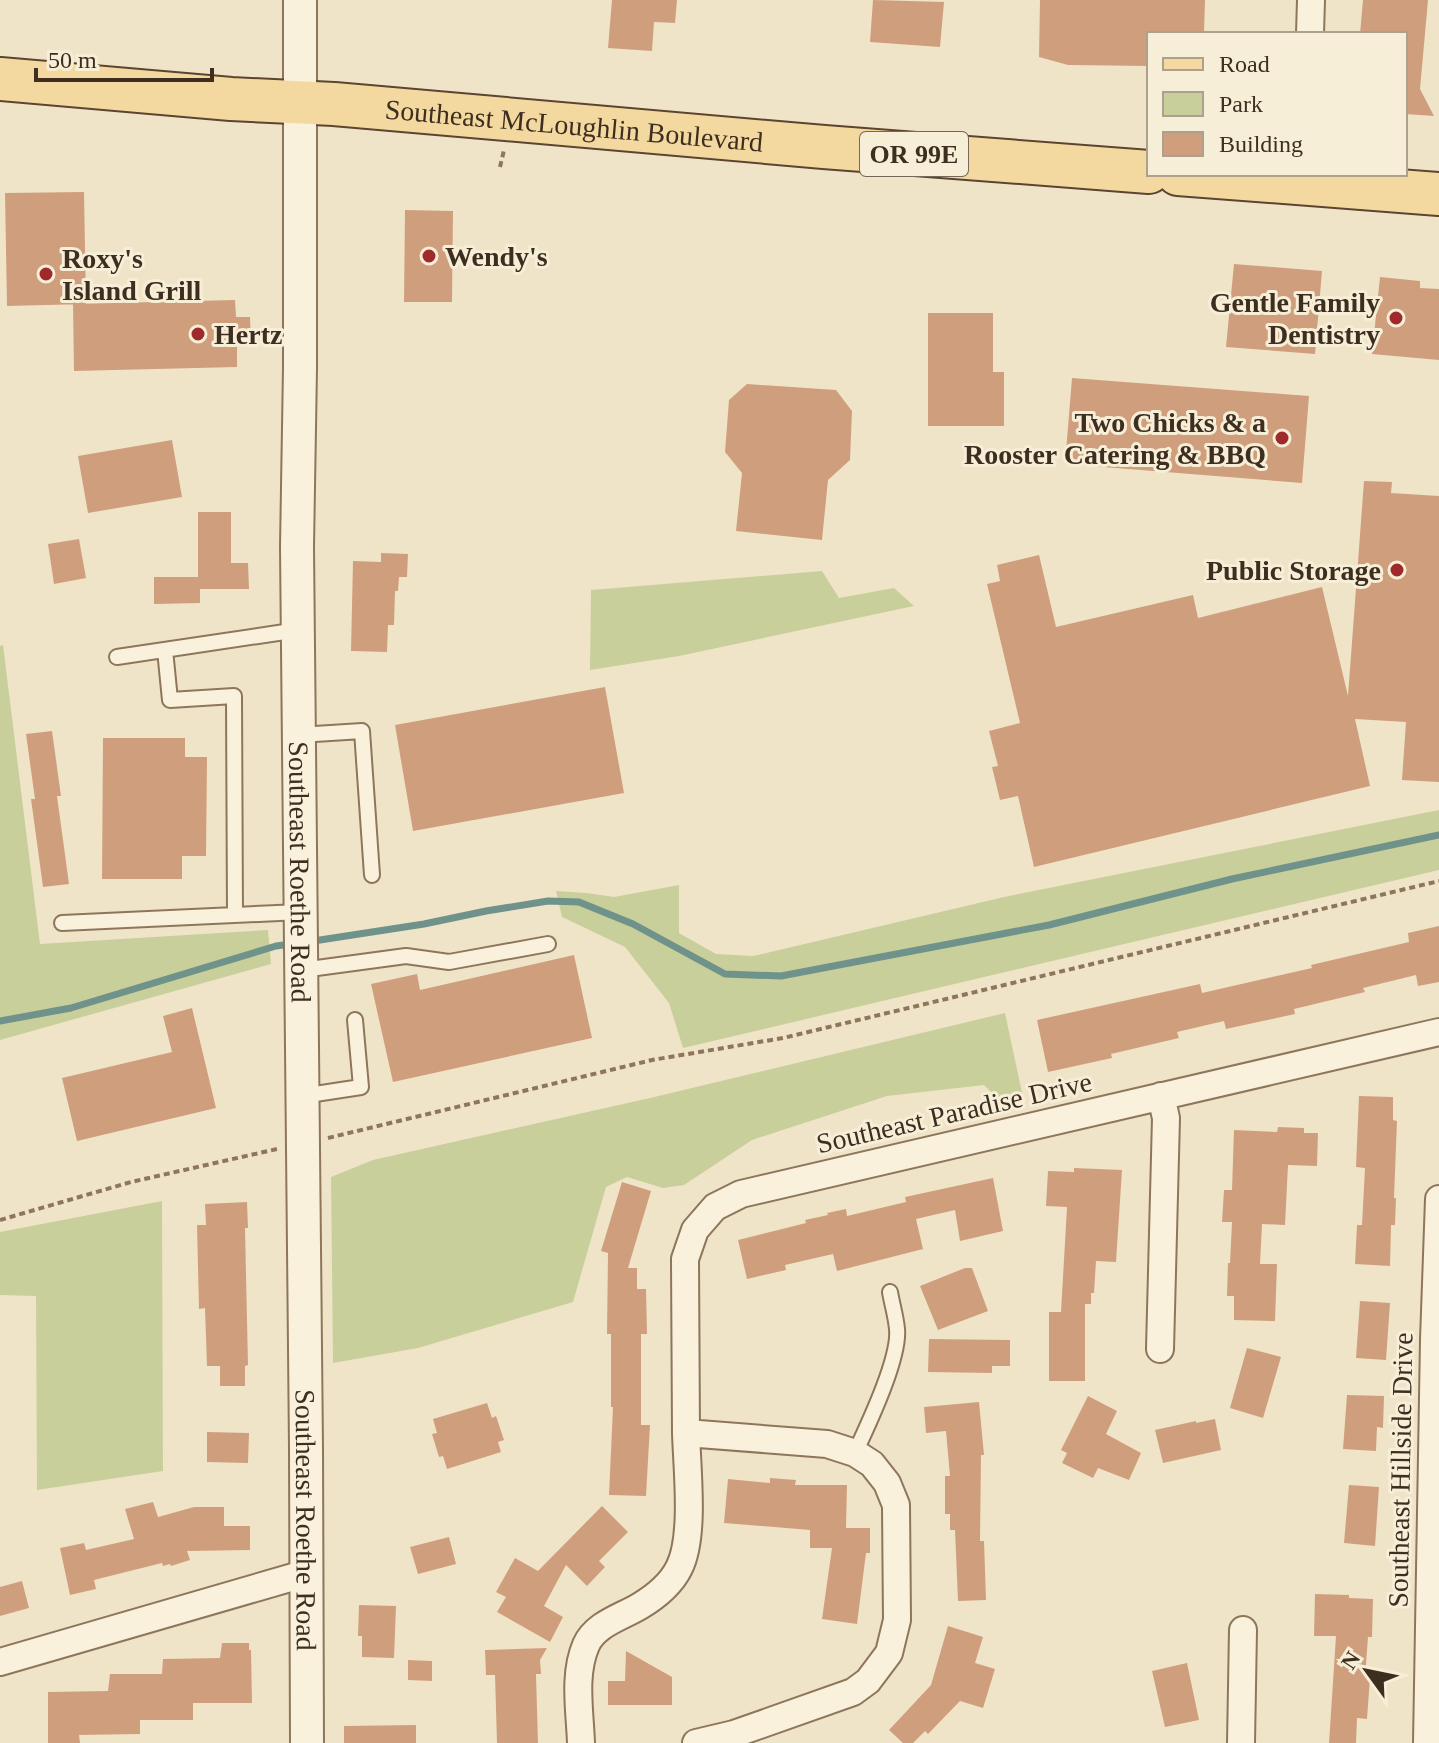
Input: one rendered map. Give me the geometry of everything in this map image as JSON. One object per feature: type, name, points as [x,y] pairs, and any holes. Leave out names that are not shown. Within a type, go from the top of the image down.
[{"type":"main road","name":"Southeast McLoughlin Boulevard","points":[[0,79],[1147,172]]},
{"type":"main road","points":[[1228,176],[1304,179],[1439,194]]},
{"type":"street","name":"Southeast Roethe Road","points":[[300,0],[298,630],[307,1743]]},
{"type":"street","points":[[1310,32],[1311,0]]},
{"type":"street","name":"Southeast Paradise Drive","points":[[581,1743],[578,1676],[586,1643],[603,1626],[642,1605],[671,1582],[681,1566],[688,1535],[685,1259],[695,1230],[715,1207],[741,1194],[1439,1032]]},
{"type":"street","points":[[1160,1349],[1166,1118],[1161,1096]]},
{"type":"street","name":"Southeast Hillside Drive","points":[[1427,1743],[1439,1199]]},
{"type":"street","points":[[686,1433],[827,1444],[855,1453],[872,1464],[887,1483],[896,1505],[897,1620],[889,1653],[868,1681],[853,1692],[734,1734],[696,1743]]},
{"type":"street","points":[[0,1662],[307,1573]]},
{"type":"street","points":[[1241,1743],[1243,1630]]},
{"type":"lane","points":[[117,657],[298,630]]},
{"type":"lane","points":[[165,650],[170,700],[234,696],[235,915]]},
{"type":"lane","points":[[299,735],[362,731],[372,875]]},
{"type":"lane","points":[[62,923],[300,912]]},
{"type":"lane","points":[[301,970],[406,956],[449,962],[548,944]]},
{"type":"lane","points":[[302,1096],[361,1087],[355,1020]]},
{"type":"lane","points":[[855,1453],[872,1418],[896,1345],[898,1330],[890,1292]]},
{"type":"path","points":[[324,1139],[652,1060],[783,1038],[1439,881]]},
{"type":"path","points":[[0,1220],[131,1182],[280,1149]]},
{"type":"green space","points":[[822,571],[839,598],[894,588],[914,606],[679,656],[590,670],[591,590]]},
{"type":"green space","points":[[3,645],[40,944],[268,930],[271,964],[0,1040],[0,646]]},
{"type":"green space","points":[[1439,810],[1439,870],[683,1048],[669,1003],[625,947],[562,917],[556,891],[614,897],[679,885],[679,933],[716,954],[753,956],[1004,897]]},
{"type":"green space","points":[[1005,1013],[1025,1107],[1010,1111],[984,1085],[887,1096],[752,1140],[684,1185],[663,1188],[627,1177],[606,1187],[573,1302],[418,1348],[333,1363],[331,1177],[373,1160]]},
{"type":"green space","points":[[162,1201],[163,1471],[37,1490],[36,1296],[0,1295],[0,1232]]},
{"type":"building","points":[[612,0],[677,0],[675,23],[654,22],[652,51],[608,48]]},
{"type":"building","points":[[873,0],[944,2],[940,47],[870,42]]},
{"type":"building","points":[[1040,0],[1205,0],[1204,32],[1147,32],[1147,66],[1068,65],[1039,57]]},
{"type":"building","points":[[1363,0],[1428,0],[1420,89],[1434,116],[1407,114],[1407,32],[1360,32]]},
{"type":"building","points":[[84,192],[86,304],[7,306],[5,193]]},
{"type":"building","name":"Wendy's","points":[[405,210],[453,211],[452,302],[404,302]]},
{"type":"building","points":[[1234,264],[1322,271],[1315,354],[1226,347]]},
{"type":"building","name":"Gentle Family Dentistry","points":[[1380,277],[1420,281],[1420,288],[1439,289],[1439,360],[1372,354]]},
{"type":"building","points":[[235,300],[236,317],[250,317],[251,343],[237,344],[237,367],[74,371],[73,304]]},
{"type":"building","points":[[928,313],[993,313],[993,372],[1004,372],[1004,426],[928,426]]},
{"type":"building","points":[[1072,378],[1309,396],[1302,483],[1065,464]]},
{"type":"building","points":[[747,384],[836,390],[852,411],[850,460],[828,480],[822,540],[736,531],[742,473],[725,452],[729,400]]},
{"type":"building","points":[[172,440],[182,497],[88,513],[78,456]]},
{"type":"building","points":[[1364,481],[1392,482],[1391,493],[1439,496],[1439,782],[1402,780],[1406,722],[1355,719],[1370,786],[1034,867],[1018,796],[1000,800],[992,767],[998,766],[989,731],[1020,723],[987,584],[1000,581],[997,565],[1039,555],[1056,627],[1193,595],[1198,618],[1322,587],[1348,696]]},
{"type":"building","points":[[198,512],[231,512],[231,563],[248,563],[249,589],[200,589],[200,603],[154,604],[154,577],[198,577]]},
{"type":"building","points":[[79,539],[86,578],[54,584],[48,544]]},
{"type":"building","points":[[381,553],[408,554],[407,577],[399,577],[398,591],[395,591],[394,625],[388,625],[387,652],[351,651],[353,561],[381,562]]},
{"type":"building","points":[[605,687],[624,793],[413,831],[395,725]]},
{"type":"building","points":[[52,731],[69,884],[43,887],[26,734]]},
{"type":"building","points":[[103,738],[185,738],[185,757],[207,757],[206,856],[182,856],[182,879],[102,879]]},
{"type":"building","points":[[1439,926],[1439,982],[1418,986],[1416,975],[1363,988],[1365,992],[1294,1009],[1295,1014],[1226,1029],[1224,1021],[1177,1032],[1179,1038],[1111,1054],[1112,1058],[1048,1072],[1037,1020],[1200,984],[1202,993],[1312,968],[1311,965],[1409,942],[1408,933]]},
{"type":"building","points":[[574,955],[592,1038],[393,1082],[371,984],[417,974],[420,990]]},
{"type":"building","points":[[192,1008],[216,1108],[77,1141],[62,1078],[172,1052],[163,1016]]},
{"type":"building","points":[[1359,1096],[1393,1097],[1393,1120],[1397,1121],[1396,1198],[1395,1225],[1391,1225],[1390,1266],[1355,1264],[1357,1225],[1362,1225],[1365,1168],[1356,1167]]},
{"type":"building","points":[[1278,1127],[1304,1128],[1304,1133],[1318,1133],[1317,1166],[1288,1165],[1285,1225],[1262,1224],[1260,1264],[1277,1264],[1275,1321],[1234,1320],[1234,1296],[1227,1296],[1232,1222],[1222,1222],[1224,1190],[1232,1190],[1234,1130],[1277,1132]]},
{"type":"building","points":[[1074,1168],[1122,1170],[1116,1262],[1096,1261],[1094,1293],[1091,1293],[1091,1304],[1085,1304],[1085,1381],[1049,1381],[1049,1312],[1061,1312],[1067,1207],[1046,1206],[1048,1171],[1074,1172]]},
{"type":"building","points":[[993,1178],[1003,1231],[960,1241],[955,1210],[916,1219],[923,1249],[837,1271],[833,1254],[785,1265],[786,1270],[747,1279],[738,1240],[806,1223],[805,1220],[827,1213],[846,1209],[847,1216],[906,1202],[905,1197]]},
{"type":"building","points":[[622,1182],[651,1191],[628,1268],[637,1268],[637,1289],[646,1289],[647,1334],[641,1334],[641,1425],[650,1425],[646,1496],[609,1495],[613,1407],[611,1334],[607,1334],[608,1253],[601,1251]]},
{"type":"building","points":[[247,1202],[248,1365],[245,1366],[245,1386],[220,1386],[220,1366],[207,1366],[205,1308],[199,1309],[197,1225],[206,1225],[205,1204]]},
{"type":"building","points":[[972,1268],[988,1311],[938,1330],[920,1286]]},
{"type":"building","points":[[1360,1301],[1390,1303],[1386,1360],[1356,1358]]},
{"type":"building","points":[[929,1339],[1010,1340],[1010,1366],[992,1366],[992,1373],[928,1372]]},
{"type":"building","points":[[1247,1348],[1281,1357],[1263,1418],[1230,1408]]},
{"type":"building","points":[[1347,1395],[1384,1396],[1383,1428],[1377,1427],[1376,1451],[1343,1449]]},
{"type":"building","points":[[1088,1396],[1117,1411],[1106,1434],[1141,1453],[1129,1480],[1098,1468],[1093,1478],[1062,1463],[1067,1453],[1061,1450]]},
{"type":"building","points":[[979,1402],[984,1455],[981,1455],[980,1541],[984,1541],[986,1600],[958,1601],[955,1530],[950,1530],[950,1514],[945,1514],[945,1476],[950,1476],[946,1431],[926,1433],[924,1407]]},
{"type":"building","points":[[487,1403],[492,1418],[496,1416],[504,1440],[498,1442],[501,1452],[447,1469],[443,1456],[439,1457],[432,1434],[437,1433],[433,1419]]},
{"type":"building","points":[[1215,1419],[1221,1450],[1163,1463],[1155,1430]]},
{"type":"building","points":[[207,1432],[249,1433],[248,1463],[207,1462]]},
{"type":"building","points":[[770,1478],[796,1480],[795,1485],[847,1485],[846,1528],[870,1528],[870,1553],[866,1553],[857,1624],[822,1619],[832,1548],[810,1548],[810,1530],[724,1523],[728,1479],[770,1483]]},
{"type":"building","points":[[1349,1485],[1379,1487],[1375,1546],[1344,1543]]},
{"type":"building","points":[[153,1502],[158,1517],[194,1507],[224,1507],[224,1526],[250,1526],[250,1550],[187,1551],[190,1560],[171,1566],[163,1566],[162,1563],[94,1580],[96,1589],[70,1595],[60,1548],[84,1543],[86,1550],[134,1539],[125,1509]]},
{"type":"building","points":[[602,1506],[628,1532],[599,1561],[605,1567],[587,1586],[566,1565],[544,1606],[563,1617],[550,1642],[497,1612],[506,1597],[496,1592],[515,1558],[538,1571]]},
{"type":"building","points":[[449,1537],[456,1564],[418,1574],[410,1547]]},
{"type":"building","points":[[22,1581],[29,1608],[0,1616],[0,1587]]},
{"type":"building","points":[[1315,1594],[1373,1599],[1372,1637],[1368,1637],[1365,1678],[1370,1678],[1367,1719],[1357,1718],[1356,1743],[1329,1743],[1336,1636],[1314,1636]]},
{"type":"building","points":[[359,1605],[396,1606],[394,1658],[362,1657],[362,1636],[358,1636]]},
{"type":"building","points":[[948,1626],[983,1637],[975,1663],[995,1669],[983,1708],[960,1701],[928,1734],[925,1731],[913,1743],[903,1743],[889,1730],[931,1685]]},
{"type":"building","points":[[222,1643],[249,1643],[252,1703],[193,1703],[193,1720],[140,1720],[140,1734],[79,1735],[80,1743],[48,1743],[48,1692],[108,1691],[110,1674],[162,1674],[163,1659],[220,1658]]},
{"type":"building","points":[[547,1648],[540,1660],[541,1674],[536,1674],[538,1743],[497,1743],[495,1675],[486,1675],[485,1650]]},
{"type":"building","points":[[626,1651],[672,1677],[672,1705],[608,1705],[608,1681],[625,1681]]},
{"type":"building","points":[[408,1660],[432,1661],[432,1681],[408,1680]]},
{"type":"building","points":[[1187,1663],[1199,1720],[1165,1727],[1152,1671]]},
{"type":"building","points":[[416,1725],[416,1743],[344,1743],[344,1726]]},
{"type":"waterway","points":[[307,942],[548,901],[579,902],[633,924],[725,974],[781,976],[1049,925],[1232,879],[1439,835]]},
{"type":"waterway","points":[[0,1021],[71,1008],[291,944]]},
{"type":"place","name":"Wendy's","points":[[429,256]]},
{"type":"place","name":"Roxy's Island Grill","points":[[46,274]]},
{"type":"place","name":"Gentle Family Dentistry","points":[[1396,318]]},
{"type":"place","name":"Hertz","points":[[198,334]]},
{"type":"place","name":"Two Chicks & a Rooster Catering & BBQ","points":[[1282,438]]},
{"type":"place","name":"Public Storage","points":[[1397,570]]}]
